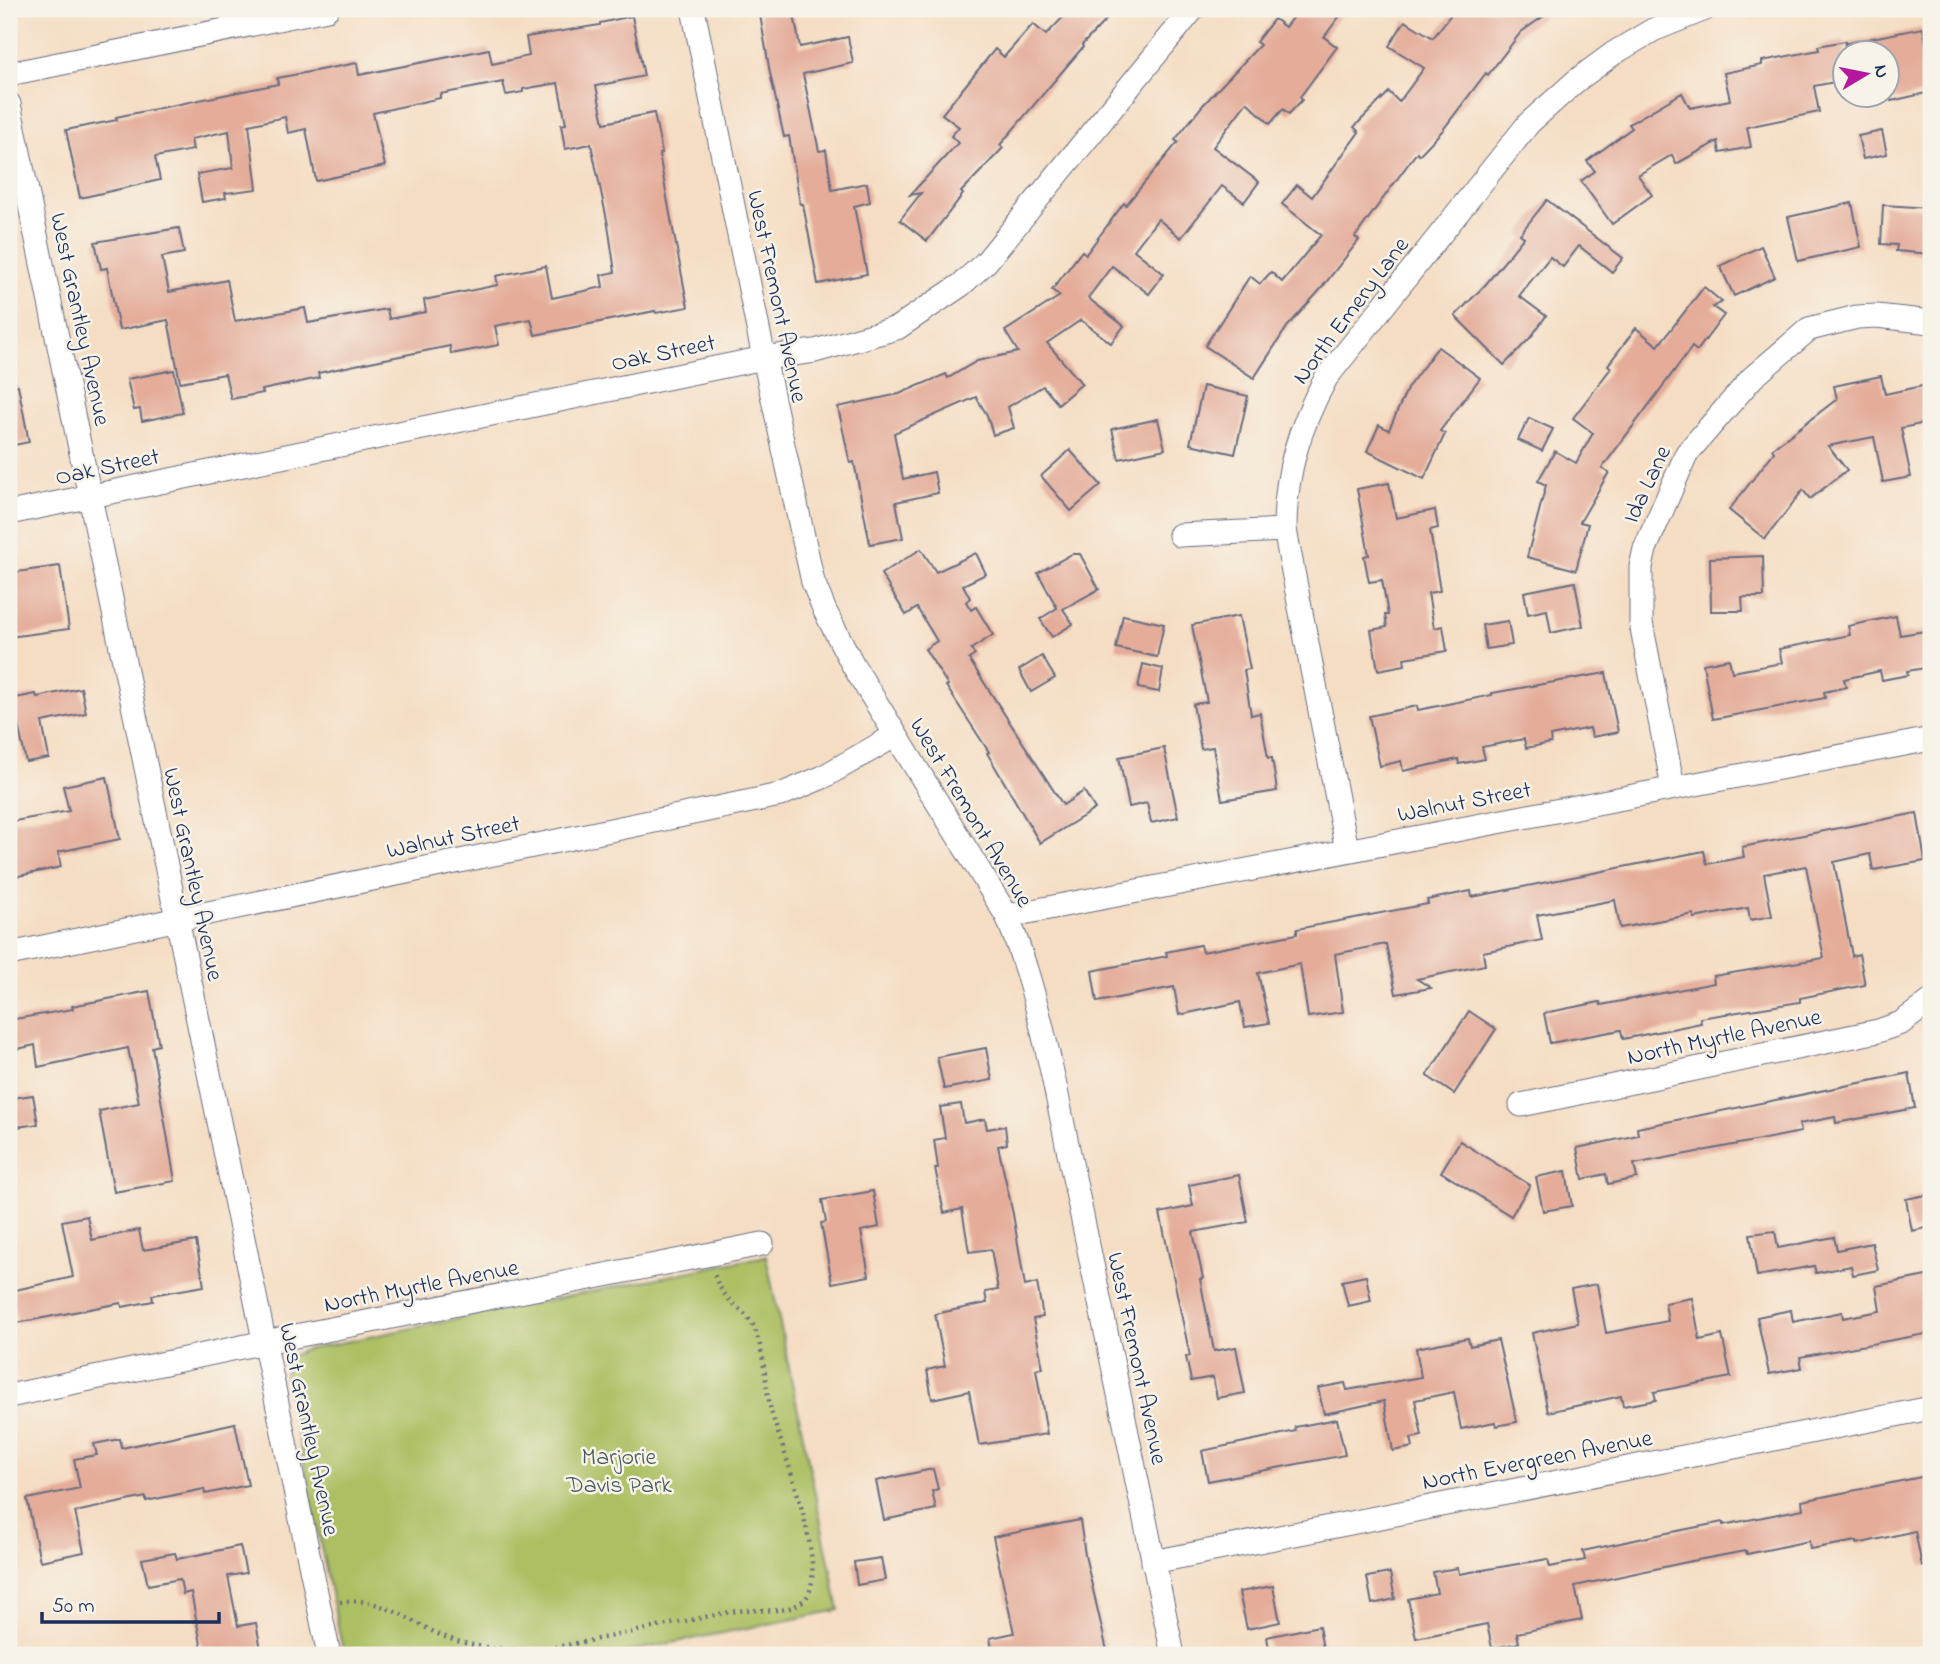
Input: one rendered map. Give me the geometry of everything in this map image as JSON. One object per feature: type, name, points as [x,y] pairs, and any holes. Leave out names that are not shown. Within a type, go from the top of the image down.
[{"type":"street","points":[[9,74],[327,9]]},
{"type":"street","name":"West Fremont Avenue","points":[[693,9],[813,582],[853,665],[1007,916],[1023,955],[1042,1024],[1172,1655]]},
{"type":"street","name":"Oak Street","points":[[9,513],[764,358],[815,351],[897,328],[961,285],[986,262],[1193,9]]},
{"type":"street","name":"North Emery Lane","points":[[1347,850],[1285,530],[1285,499],[1298,436],[1326,378],[1529,123],[1576,81],[1614,53],[1653,30],[1705,9]]},
{"type":"street","name":"West Grantley Avenue","points":[[9,104],[329,1655]]},
{"type":"street","name":"Ida Lane","points":[[1673,787],[1641,622],[1641,567],[1645,549],[1687,453],[1752,378],[1809,329],[1857,317],[1877,316],[1931,322]]},
{"type":"street","points":[[1180,535],[1285,530]]},
{"type":"street","name":"Walnut Street","points":[[9,954],[780,795],[823,777],[896,735]]},
{"type":"street","name":"Walnut Street","points":[[1007,916],[1931,739]]},
{"type":"street","name":"North Myrtle Avenue","points":[[1521,1105],[1878,1031],[1901,1023],[1931,1001]]},
{"type":"street","name":"North Myrtle Avenue","points":[[9,1396],[265,1342],[762,1244]]},
{"type":"street","name":"North Evergreen Avenue","points":[[1153,1562],[1931,1408]]},
{"type":"path","points":[[319,1606],[349,1601],[373,1604],[394,1611],[444,1637],[486,1647],[521,1650],[551,1648],[730,1613],[783,1610],[806,1598],[813,1581],[811,1552],[772,1412],[758,1337],[749,1318],[723,1294],[708,1255]]},
{"type":"green space","name":"Marjorie Davis Park","points":[[766,1256],[839,1610],[611,1655],[344,1655],[285,1375],[287,1358],[305,1350]]},
{"type":"building","points":[[759,9],[793,9],[800,47],[848,37],[853,63],[803,74],[819,151],[826,150],[832,190],[867,183],[870,202],[854,206],[867,274],[818,284],[803,204],[800,204],[789,136],[784,137]]},
{"type":"building","points":[[1071,9],[1116,9],[1082,45],[1000,145],[1003,148],[961,192],[963,194],[927,241],[900,220],[921,193],[910,195],[958,143],[951,136],[959,127],[942,114],[995,49],[1004,57],[1033,24],[1046,35]]},
{"type":"building","points":[[1299,9],[1345,9],[1324,37],[1337,47],[1300,97],[1302,100],[1289,114],[1283,109],[1270,124],[1247,102],[1213,147],[1259,182],[1244,202],[1222,186],[1181,238],[1158,219],[1134,250],[1164,274],[1149,294],[1112,266],[1088,298],[1124,326],[1111,343],[1081,320],[1047,343],[1082,384],[1058,404],[1043,386],[1008,407],[1014,428],[993,435],[987,415],[976,397],[894,433],[903,479],[934,472],[938,493],[896,502],[903,538],[870,544],[854,462],[850,463],[838,407],[899,394],[946,374],[948,378],[977,361],[1018,352],[1005,331],[1060,296],[1052,290],[1082,251],[1086,254],[1124,203],[1126,205],[1178,142],[1175,140],[1203,105],[1260,45],[1256,42],[1274,19],[1285,27]]},
{"type":"building","points":[[1455,9],[1554,9],[1521,32],[1442,131],[1419,155],[1417,152],[1355,237],[1359,240],[1287,327],[1254,378],[1205,346],[1250,276],[1260,284],[1271,272],[1282,282],[1321,235],[1282,204],[1297,185],[1312,197],[1359,132],[1354,127],[1389,92],[1399,102],[1424,68],[1389,46],[1405,21],[1433,38]]},
{"type":"building","points":[[632,16],[644,76],[596,86],[604,123],[654,113],[662,153],[659,154],[688,307],[535,335],[531,319],[495,326],[499,345],[451,354],[450,346],[365,363],[318,373],[319,378],[231,399],[225,374],[180,382],[168,320],[119,330],[107,268],[101,269],[95,242],[179,228],[184,253],[162,257],[169,292],[227,280],[235,321],[305,308],[308,323],[387,309],[389,319],[426,312],[424,300],[498,285],[496,276],[546,266],[552,298],[603,287],[601,275],[615,272],[591,144],[565,149],[561,125],[566,124],[558,83],[506,95],[503,82],[440,94],[440,98],[373,113],[385,166],[316,181],[306,129],[288,133],[285,117],[249,125],[257,189],[225,193],[226,198],[202,202],[197,174],[233,168],[229,131],[191,139],[193,150],[155,157],[160,180],[80,198],[66,130],[117,120],[116,117],[278,84],[277,78],[357,63],[359,75],[489,49],[492,64],[529,56],[526,37],[600,25]]},
{"type":"building","points":[[1923,28],[1931,69],[1931,92],[1902,99],[1902,38],[1872,38]]},
{"type":"building","points":[[1832,43],[1832,83],[1814,86],[1819,112],[1747,127],[1751,147],[1720,153],[1718,141],[1676,164],[1672,155],[1638,175],[1652,195],[1612,224],[1581,181],[1595,171],[1587,161],[1632,128],[1629,124],[1682,93],[1690,108],[1730,100],[1724,73],[1762,65],[1762,61],[1819,50],[1818,46]]},
{"type":"building","points":[[1882,131],[1887,154],[1863,159],[1858,136]]},
{"type":"building","points":[[1547,200],[1623,258],[1612,272],[1579,246],[1563,267],[1550,257],[1519,296],[1546,316],[1531,337],[1504,365],[1455,316],[1486,284],[1524,237],[1520,234]]},
{"type":"building","points":[[1852,203],[1861,247],[1798,261],[1788,217]]},
{"type":"building","points":[[1883,205],[1931,208],[1931,254],[1896,251],[1897,245],[1881,244]]},
{"type":"building","points":[[1761,246],[1775,277],[1734,296],[1720,266]]},
{"type":"building","points":[[1704,287],[1722,302],[1713,307],[1724,315],[1697,351],[1692,347],[1602,468],[1609,472],[1580,522],[1588,524],[1576,570],[1527,557],[1546,485],[1538,481],[1555,451],[1576,463],[1593,433],[1573,418],[1611,368],[1608,365],[1636,328],[1658,346]]},
{"type":"building","points":[[1438,347],[1480,378],[1440,431],[1445,434],[1424,479],[1367,451],[1379,425],[1389,430],[1408,387]]},
{"type":"building","points":[[174,370],[183,413],[142,421],[140,409],[134,410],[127,379]]},
{"type":"building","points":[[1881,376],[1885,394],[1931,384],[1931,422],[1901,428],[1911,477],[1883,482],[1874,437],[1828,446],[1847,470],[1810,499],[1803,490],[1765,539],[1729,510],[1774,452],[1772,449],[1837,399],[1834,386]]},
{"type":"building","points":[[18,385],[29,442],[9,446],[9,386]]},
{"type":"building","points":[[1203,386],[1248,396],[1235,454],[1190,444]]},
{"type":"building","points":[[1529,418],[1553,429],[1542,451],[1518,440]]},
{"type":"building","points":[[1158,419],[1165,449],[1119,459],[1112,429]]},
{"type":"building","points":[[1070,450],[1101,485],[1071,511],[1041,476]]},
{"type":"building","points":[[1389,483],[1396,518],[1435,510],[1438,528],[1430,530],[1440,591],[1428,593],[1434,628],[1443,626],[1447,651],[1404,658],[1405,665],[1378,670],[1371,630],[1387,627],[1385,615],[1388,615],[1382,580],[1369,582],[1364,556],[1369,555],[1357,489]]},
{"type":"building","points":[[921,549],[936,572],[976,553],[986,574],[963,585],[970,598],[966,602],[971,610],[976,607],[993,635],[971,649],[975,655],[969,659],[1063,805],[1084,791],[1095,809],[1040,843],[987,753],[989,752],[925,649],[937,641],[917,608],[906,615],[881,574]]},
{"type":"building","points":[[1072,554],[1080,554],[1099,589],[1063,609],[1073,624],[1052,637],[1040,619],[1057,608],[1038,573]]},
{"type":"building","points":[[1763,556],[1764,597],[1742,597],[1743,611],[1711,611],[1710,558]]},
{"type":"building","points":[[60,566],[69,629],[9,637],[9,573]]},
{"type":"building","points":[[1575,582],[1583,626],[1551,633],[1547,610],[1528,614],[1524,592]]},
{"type":"building","points":[[1123,615],[1164,624],[1157,657],[1116,648]]},
{"type":"building","points":[[1239,616],[1250,669],[1244,670],[1251,715],[1260,713],[1268,758],[1272,758],[1277,791],[1222,800],[1213,747],[1201,749],[1193,704],[1207,702],[1192,625]]},
{"type":"building","points":[[1896,616],[1900,635],[1931,630],[1931,667],[1907,671],[1908,675],[1882,680],[1880,671],[1844,679],[1846,687],[1824,692],[1825,698],[1713,719],[1703,664],[1729,659],[1732,672],[1782,663],[1779,649],[1850,635],[1848,626]]},
{"type":"building","points":[[1508,621],[1512,645],[1486,649],[1482,625]]},
{"type":"building","points":[[1042,656],[1055,678],[1031,692],[1019,670]]},
{"type":"building","points":[[1143,664],[1163,669],[1159,692],[1138,688]]},
{"type":"building","points":[[1606,673],[1618,732],[1592,737],[1590,728],[1550,736],[1551,743],[1526,748],[1524,739],[1482,747],[1485,759],[1459,764],[1458,759],[1403,771],[1401,761],[1380,766],[1369,716],[1417,706],[1418,710],[1492,693]]},
{"type":"building","points":[[81,688],[86,713],[42,722],[49,758],[26,762],[10,699],[36,694],[37,697]]},
{"type":"building","points":[[1164,748],[1178,817],[1151,823],[1147,803],[1129,807],[1119,757]]},
{"type":"building","points":[[107,777],[120,839],[58,852],[61,867],[9,878],[9,822],[69,811],[63,786]]},
{"type":"building","points":[[1917,813],[1925,861],[1873,870],[1870,854],[1834,862],[1852,956],[1859,954],[1865,985],[1800,998],[1800,1002],[1700,1018],[1701,1023],[1623,1039],[1621,1030],[1550,1043],[1544,1013],[1714,983],[1713,976],[1824,958],[1806,866],[1764,874],[1772,916],[1750,920],[1748,908],[1694,918],[1694,914],[1620,928],[1615,900],[1537,915],[1542,940],[1483,952],[1485,965],[1417,979],[1431,988],[1396,994],[1386,944],[1335,954],[1343,1012],[1308,1017],[1300,964],[1258,973],[1269,1023],[1245,1027],[1240,1002],[1179,1015],[1174,987],[1097,1002],[1092,971],[1167,956],[1166,952],[1200,945],[1202,952],[1297,934],[1297,929],[1428,904],[1427,900],[1471,891],[1472,897],[1704,851],[1707,864],[1744,857],[1742,847]]},
{"type":"building","points":[[149,991],[159,1045],[152,1047],[175,1181],[114,1192],[99,1111],[139,1103],[128,1048],[38,1067],[35,1045],[9,1051],[9,1020],[73,1009],[72,1006]]},
{"type":"building","points":[[1469,1011],[1496,1029],[1454,1094],[1427,1076]]},
{"type":"building","points":[[986,1048],[992,1080],[944,1089],[937,1057]]},
{"type":"building","points":[[1909,1073],[1915,1108],[1836,1123],[1835,1117],[1799,1124],[1801,1132],[1634,1164],[1637,1178],[1608,1184],[1606,1174],[1583,1179],[1577,1148],[1638,1135],[1637,1128]]},
{"type":"building","points":[[33,1095],[38,1124],[17,1127],[12,1098]]},
{"type":"building","points":[[961,1104],[964,1123],[985,1119],[987,1129],[1005,1126],[1007,1144],[998,1146],[1025,1286],[1037,1283],[1043,1317],[1033,1319],[1043,1368],[1036,1369],[1047,1434],[979,1445],[969,1391],[932,1399],[927,1370],[945,1366],[935,1314],[987,1303],[985,1292],[998,1290],[991,1249],[969,1252],[962,1209],[944,1213],[935,1168],[938,1168],[934,1140],[945,1138],[940,1107]]},
{"type":"building","points":[[1460,1141],[1530,1185],[1511,1216],[1441,1172]]},
{"type":"building","points":[[1566,1171],[1572,1206],[1543,1211],[1536,1177]]},
{"type":"building","points":[[1239,1175],[1248,1222],[1193,1232],[1214,1351],[1236,1347],[1245,1393],[1217,1398],[1213,1377],[1191,1381],[1186,1357],[1190,1356],[1160,1213],[1193,1206],[1189,1185]]},
{"type":"building","points":[[873,1191],[879,1227],[861,1231],[869,1276],[832,1283],[821,1223],[826,1222],[822,1200]]},
{"type":"building","points":[[1931,1194],[1931,1227],[1912,1231],[1906,1199]]},
{"type":"building","points":[[87,1216],[92,1240],[139,1230],[143,1250],[196,1241],[204,1286],[152,1295],[153,1301],[122,1307],[121,1303],[17,1323],[11,1291],[73,1277],[62,1221]]},
{"type":"building","points":[[1775,1231],[1778,1248],[1834,1237],[1837,1250],[1872,1243],[1878,1270],[1853,1275],[1851,1266],[1816,1273],[1814,1266],[1757,1276],[1750,1234]]},
{"type":"building","points":[[1931,1275],[1931,1333],[1800,1357],[1802,1368],[1769,1374],[1757,1317],[1791,1310],[1793,1322],[1842,1312],[1843,1318],[1880,1311],[1876,1286]]},
{"type":"building","points":[[1366,1276],[1371,1301],[1348,1306],[1342,1281]]},
{"type":"building","points":[[1597,1284],[1606,1333],[1668,1321],[1665,1303],[1692,1298],[1700,1340],[1722,1335],[1731,1377],[1654,1392],[1656,1400],[1623,1406],[1621,1396],[1548,1412],[1532,1333],[1578,1323],[1571,1289]]},
{"type":"building","points":[[1468,1338],[1470,1346],[1498,1340],[1517,1422],[1496,1426],[1495,1422],[1461,1429],[1454,1392],[1415,1400],[1422,1436],[1411,1438],[1413,1447],[1393,1451],[1384,1401],[1324,1414],[1318,1388],[1345,1383],[1347,1390],[1421,1377],[1416,1348]]},
{"type":"building","points":[[1337,1419],[1345,1455],[1208,1481],[1202,1451],[1296,1431],[1295,1427]]},
{"type":"building","points":[[235,1423],[248,1485],[205,1494],[204,1489],[146,1501],[146,1497],[75,1512],[84,1552],[40,1561],[27,1499],[80,1488],[74,1459],[97,1455],[94,1444],[120,1439],[122,1448]]},
{"type":"building","points":[[933,1469],[938,1489],[932,1491],[936,1509],[884,1520],[876,1481]]},
{"type":"building","points":[[1931,1475],[1931,1565],[1922,1566],[1915,1531],[1857,1544],[1857,1541],[1810,1549],[1809,1541],[1747,1554],[1746,1551],[1692,1561],[1575,1586],[1582,1620],[1517,1633],[1519,1643],[1492,1648],[1487,1624],[1416,1638],[1408,1599],[1437,1593],[1433,1572],[1458,1568],[1459,1574],[1548,1559],[1550,1567],[1585,1560],[1583,1551],[1723,1522],[1723,1525],[1803,1509],[1802,1501]]},
{"type":"building","points":[[1080,1520],[1085,1555],[1108,1655],[993,1655],[990,1638],[1014,1633],[993,1537]]},
{"type":"building","points":[[240,1546],[246,1573],[228,1576],[238,1626],[256,1623],[261,1649],[229,1655],[203,1655],[191,1592],[183,1594],[180,1579],[148,1585],[142,1559],[175,1553],[177,1559]]},
{"type":"building","points":[[881,1558],[885,1580],[857,1585],[854,1562]]},
{"type":"building","points":[[1390,1573],[1395,1599],[1372,1604],[1367,1577]]},
{"type":"building","points":[[1273,1586],[1280,1622],[1247,1629],[1239,1592]]},
{"type":"building","points":[[1319,1626],[1324,1655],[1270,1655],[1267,1637]]}]
